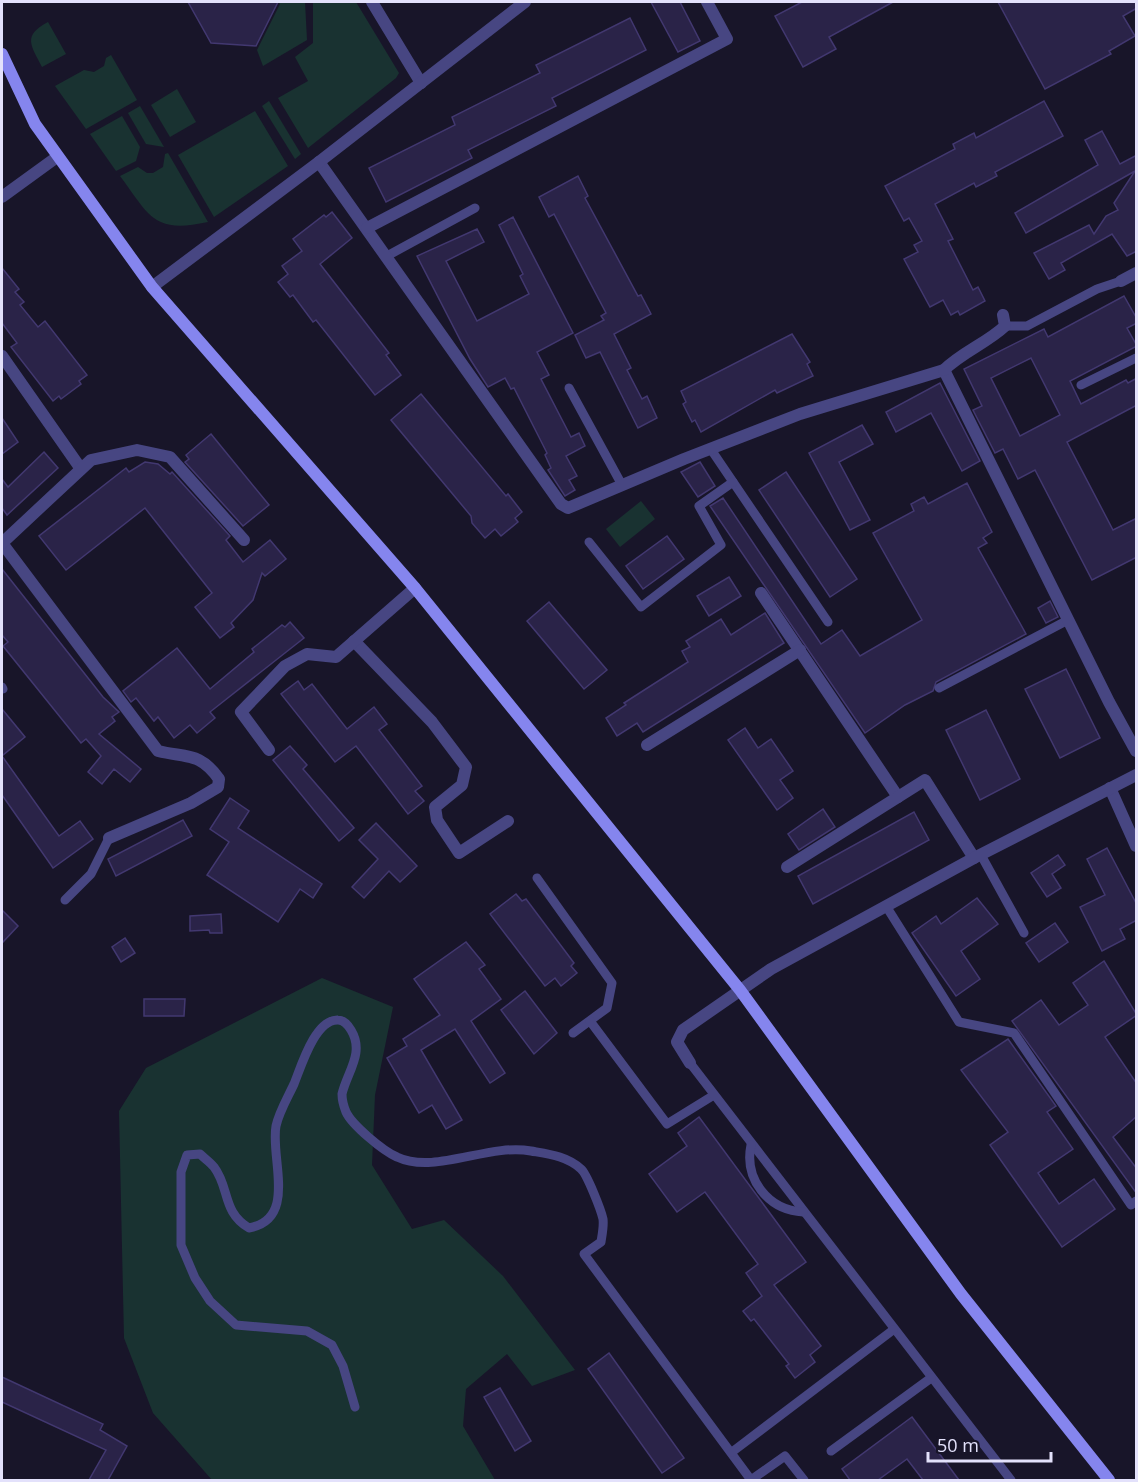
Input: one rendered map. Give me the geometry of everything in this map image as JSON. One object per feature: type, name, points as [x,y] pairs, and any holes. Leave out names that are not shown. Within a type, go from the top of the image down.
[{"type":"main road","points":[[2,54],[35,124],[152,287],[415,588],[740,990],[961,1294],[1109,1480]]},
{"type":"street","points":[[372,2],[421,83]]},
{"type":"street","points":[[152,287],[320,162],[525,2]]},
{"type":"street","points":[[367,228],[727,39],[707,2]]},
{"type":"street","points":[[2,197],[57,157]]},
{"type":"street","points":[[320,162],[561,504],[568,508],[710,448],[800,414],[944,370],[1004,320]]},
{"type":"street","points":[[1121,281],[1137,273]]},
{"type":"street","points":[[2,357],[81,469]]},
{"type":"street","points":[[944,370],[1068,620],[1137,751]]},
{"type":"street","points":[[109,838],[190,803],[219,787],[219,779],[210,766],[194,756],[158,751],[2,543],[91,459],[137,450],[170,458],[244,540]]},
{"type":"street","points":[[269,750],[241,712],[285,666],[307,654],[336,657],[415,588]]},
{"type":"street","points":[[762,593],[898,797]]},
{"type":"street","points":[[354,641],[432,722],[466,766],[462,785],[435,807],[437,820],[459,853],[508,821]]},
{"type":"street","points":[[646,745],[800,650]]},
{"type":"street","points":[[690,1063],[677,1042],[683,1030],[771,969],[977,856],[1137,775]]},
{"type":"street","points":[[787,867],[925,780],[977,856]]},
{"type":"street","points":[[1110,788],[1137,846]]},
{"type":"lane","points":[[387,256],[475,208]]},
{"type":"lane","points":[[1004,320],[1027,326],[1097,289],[1121,281]]},
{"type":"lane","points":[[1081,385],[1137,358]]},
{"type":"lane","points":[[568,388],[622,485]]},
{"type":"lane","points":[[710,448],[828,622]]},
{"type":"lane","points":[[589,542],[641,607],[721,545],[699,506],[733,482]]},
{"type":"lane","points":[[939,688],[1068,620]]},
{"type":"lane","points":[[65,900],[91,874],[109,838]]},
{"type":"lane","points":[[977,856],[1024,933]]},
{"type":"lane","points":[[537,878],[612,984],[607,1008],[573,1033]]},
{"type":"lane","points":[[886,906],[959,1022],[1014,1033],[1131,1205],[1137,1202]]},
{"type":"lane","points":[[355,1407],[343,1366],[332,1345],[307,1331],[237,1326],[210,1302],[195,1278],[181,1245],[182,1172],[188,1155],[200,1154],[215,1168],[226,1200],[237,1221],[249,1228],[261,1226],[273,1212],[279,1194],[280,1174],[275,1149],[276,1124],[312,1039],[329,1021],[339,1019],[348,1024],[354,1035],[357,1053],[342,1096],[347,1113],[358,1127],[397,1157],[427,1164],[457,1157],[519,1149],[561,1157],[583,1170],[603,1220],[601,1242],[584,1254],[751,1480],[785,1456],[804,1480]]},
{"type":"lane","points":[[590,1021],[667,1124],[714,1095]]},
{"type":"lane","points":[[690,1063],[893,1330],[1011,1480]]},
{"type":"lane","points":[[751,1144],[749,1156],[751,1168],[764,1194],[780,1207],[789,1211],[803,1212]]},
{"type":"lane","points":[[732,1452],[893,1330]]},
{"type":"lane","points":[[831,1451],[931,1378]]},
{"type":"green space","points":[[278,2],[305,2],[307,40],[263,66],[257,50],[280,4]]},
{"type":"green space","points":[[313,2],[356,2],[399,73],[396,78],[308,148],[278,98],[308,81],[295,57],[313,43]]},
{"type":"green space","points":[[48,22],[66,54],[42,67],[31,42],[35,32]]},
{"type":"green space","points":[[111,55],[137,100],[86,129],[55,86],[84,70],[94,72],[104,66],[106,58]]},
{"type":"green space","points":[[177,89],[196,122],[170,137],[151,105]]},
{"type":"green space","points":[[269,101],[301,154],[295,159],[262,106]]},
{"type":"green space","points":[[140,106],[164,147],[146,144],[128,113]]},
{"type":"green space","points":[[255,111],[288,166],[214,217],[178,155]]},
{"type":"green space","points":[[122,116],[140,147],[136,161],[116,171],[90,134]]},
{"type":"green space","points":[[168,153],[208,222],[175,226],[164,223],[147,211],[120,176],[138,167],[147,173],[153,173],[163,167],[165,154]]},
{"type":"green space","points":[[641,501],[655,519],[620,547],[606,529]]},
{"type":"green space","points":[[322,978],[393,1007],[375,1095],[372,1165],[412,1229],[444,1220],[503,1276],[575,1370],[532,1386],[507,1354],[466,1389],[463,1426],[495,1480],[212,1480],[153,1413],[124,1338],[119,1111],[146,1068]]},
{"type":"building","points":[[188,2],[278,2],[256,46],[211,43]]},
{"type":"building","points":[[651,2],[680,2],[700,41],[678,52]]},
{"type":"building","points":[[802,2],[893,2],[829,37],[836,49],[803,67],[775,16]]},
{"type":"building","points":[[998,2],[1137,2],[1137,8],[1123,16],[1135,36],[1109,51],[1111,54],[1045,89]]},
{"type":"building","points":[[630,18],[646,50],[552,98],[556,106],[468,150],[472,158],[386,202],[369,168],[455,125],[452,117],[540,73],[536,65]]},
{"type":"building","points":[[1044,101],[1063,136],[995,172],[997,176],[976,187],[974,183],[935,204],[953,239],[948,241],[973,290],[978,287],[985,301],[960,315],[958,311],[951,315],[943,300],[930,307],[904,259],[918,252],[914,245],[922,241],[909,218],[904,221],[885,186],[955,149],[953,144],[974,133],[976,138]]},
{"type":"building","points":[[1102,131],[1120,164],[1137,155],[1137,251],[1127,256],[1112,234],[1061,263],[1065,270],[1049,279],[1034,253],[1089,225],[1094,234],[1106,216],[1118,210],[1114,203],[1135,171],[1026,233],[1015,213],[1098,165],[1085,140]]},
{"type":"building","points":[[578,176],[588,196],[585,198],[638,296],[641,295],[651,314],[614,334],[631,368],[627,370],[642,399],[647,396],[657,418],[638,428],[600,352],[586,358],[575,335],[604,320],[601,316],[606,313],[554,214],[549,217],[539,197]]},
{"type":"building","points":[[332,212],[352,238],[320,264],[389,353],[386,355],[401,375],[375,395],[316,320],[313,322],[293,295],[290,297],[278,282],[288,274],[282,266],[302,251],[293,239],[324,215],[326,217]]},
{"type":"building","points":[[513,217],[573,333],[537,352],[549,375],[541,379],[571,437],[579,433],[585,446],[566,456],[577,476],[569,480],[575,490],[565,496],[548,470],[551,468],[545,455],[547,453],[514,388],[511,389],[505,378],[488,387],[470,359],[417,256],[477,229],[484,242],[446,261],[477,321],[529,294],[520,276],[523,274],[499,225]]},
{"type":"building","points":[[2,268],[19,289],[15,292],[24,302],[20,305],[38,327],[45,321],[87,375],[79,381],[81,384],[61,399],[59,396],[53,401],[11,347],[17,343],[2,323]]},
{"type":"building","points":[[1124,296],[1137,319],[1137,323],[1127,328],[1137,346],[1070,381],[1081,404],[1126,380],[1128,383],[1137,378],[1137,405],[1067,442],[1113,530],[1137,518],[1137,557],[1092,580],[1035,470],[1018,479],[1003,449],[995,453],[973,410],[982,406],[964,369],[1044,329],[1048,337]],"holes":[[[1031,358],[1060,415],[1020,436],[991,378]]]},
{"type":"building","points":[[792,334],[810,362],[807,364],[813,376],[777,393],[775,390],[701,432],[695,420],[692,422],[683,404],[686,402],[681,391]]},
{"type":"building","points":[[940,383],[980,461],[962,471],[931,413],[896,432],[886,412]]},
{"type":"building","points":[[421,394],[522,512],[515,518],[518,522],[501,536],[495,529],[485,538],[472,523],[471,516],[391,420]]},
{"type":"building","points":[[2,418],[18,442],[2,454]]},
{"type":"building","points":[[862,425],[873,444],[839,462],[870,520],[850,530],[809,453]]},
{"type":"building","points":[[211,434],[269,505],[243,526],[185,462],[189,459],[186,455]]},
{"type":"building","points":[[44,452],[58,468],[7,515],[2,508],[2,479],[8,487]]},
{"type":"building","points":[[145,462],[158,464],[170,474],[172,472],[230,536],[226,540],[243,562],[270,540],[286,559],[265,576],[262,573],[253,600],[231,623],[234,627],[220,638],[195,607],[212,593],[145,508],[66,570],[39,536],[126,468],[129,472]]},
{"type":"building","points":[[700,462],[715,486],[698,497],[681,472]]},
{"type":"building","points":[[786,472],[857,579],[830,597],[759,490]]},
{"type":"building","points":[[967,483],[992,532],[983,538],[987,543],[978,548],[1026,634],[936,682],[933,691],[905,705],[865,733],[710,506],[723,498],[821,644],[842,630],[860,656],[922,620],[873,533],[914,511],[911,504],[924,497],[928,504]]},
{"type":"building","points":[[667,536],[684,559],[643,589],[626,566]]},
{"type":"building","points":[[2,569],[103,697],[119,712],[112,717],[115,721],[99,734],[141,769],[130,782],[114,769],[102,784],[88,772],[101,756],[86,739],[81,743],[3,646],[8,642],[2,635]]},
{"type":"building","points":[[729,577],[741,596],[709,616],[697,596]]},
{"type":"building","points":[[1050,601],[1058,617],[1046,623],[1038,608]]},
{"type":"building","points":[[549,602],[607,670],[584,689],[527,621]]},
{"type":"building","points":[[765,613],[784,643],[643,732],[637,723],[617,736],[606,718],[626,705],[624,703],[688,662],[682,651],[690,647],[686,641],[721,619],[731,635]]},
{"type":"building","points":[[290,622],[304,638],[210,712],[215,718],[197,733],[190,725],[174,738],[158,717],[154,721],[136,698],[131,702],[123,691],[177,648],[210,689],[254,652],[252,649],[282,625],[285,627]]},
{"type":"building","points":[[1066,669],[1100,738],[1060,758],[1025,689]]},
{"type":"building","points":[[298,681],[304,690],[312,684],[347,729],[374,707],[387,724],[379,730],[422,786],[415,791],[424,801],[408,814],[356,746],[335,762],[281,694]]},
{"type":"building","points":[[2,709],[25,737],[2,756]]},
{"type":"building","points":[[986,710],[1020,779],[980,800],[946,730]]},
{"type":"building","points":[[745,728],[758,748],[771,739],[793,771],[780,780],[793,798],[777,810],[728,740]]},
{"type":"building","points":[[290,746],[307,765],[303,769],[354,828],[339,841],[273,760]]},
{"type":"building","points":[[2,756],[59,836],[80,821],[93,839],[53,868],[2,795]]},
{"type":"building","points":[[230,798],[249,811],[238,828],[322,884],[313,898],[300,889],[278,922],[207,875],[229,842],[210,829]]},
{"type":"building","points":[[823,809],[835,827],[799,850],[788,834]]},
{"type":"building","points":[[914,812],[929,840],[813,904],[798,876]]},
{"type":"building","points":[[183,820],[192,836],[116,876],[108,859]]},
{"type":"building","points":[[376,823],[417,866],[400,882],[389,871],[364,898],[352,887],[378,859],[359,840]]},
{"type":"building","points":[[1107,848],[1137,905],[1137,920],[1120,929],[1125,939],[1102,951],[1080,907],[1105,895],[1087,859]]},
{"type":"building","points":[[1058,855],[1065,865],[1052,874],[1061,888],[1047,897],[1031,873]]},
{"type":"building","points":[[516,894],[522,901],[526,899],[574,963],[571,966],[577,973],[561,986],[555,978],[545,986],[490,914]]},
{"type":"building","points":[[977,898],[998,924],[961,951],[980,979],[956,996],[912,933],[936,916],[941,924]]},
{"type":"building","points":[[2,910],[18,926],[2,943]]},
{"type":"building","points":[[221,914],[222,933],[210,933],[209,930],[190,931],[190,916]]},
{"type":"building","points":[[1055,923],[1068,942],[1039,962],[1026,943]]},
{"type":"building","points":[[125,938],[135,953],[121,962],[112,947]]},
{"type":"building","points":[[466,942],[485,965],[479,969],[501,999],[471,1021],[505,1073],[490,1083],[455,1029],[421,1050],[462,1120],[446,1129],[432,1105],[419,1113],[387,1058],[407,1046],[403,1039],[440,1015],[414,979]]},
{"type":"building","points":[[1104,961],[1137,1015],[1105,1037],[1137,1084],[1137,1116],[1113,1137],[1137,1169],[1137,1194],[1012,1021],[1041,1000],[1059,1025],[1088,1005],[1073,983]]},
{"type":"building","points":[[525,991],[557,1033],[534,1054],[501,1010]]},
{"type":"building","points":[[144,999],[185,999],[184,1016],[144,1016]]},
{"type":"building","points":[[1008,1039],[1056,1106],[1047,1112],[1073,1149],[1038,1173],[1059,1204],[1094,1179],[1115,1209],[1062,1247],[990,1145],[1008,1132],[961,1070]]},
{"type":"building","points":[[699,1117],[806,1262],[774,1285],[821,1346],[810,1355],[815,1362],[795,1378],[786,1366],[789,1364],[754,1319],[751,1321],[743,1311],[762,1296],[746,1273],[758,1264],[705,1192],[677,1212],[649,1174],[687,1146],[678,1133]]},
{"type":"building","points":[[609,1353],[684,1458],[662,1473],[588,1369]]},
{"type":"building","points":[[2,1377],[103,1424],[100,1430],[127,1446],[108,1480],[89,1480],[106,1450],[2,1402]]},
{"type":"building","points":[[500,1388],[531,1441],[515,1451],[484,1397]]},
{"type":"building","points":[[912,1417],[959,1480],[923,1480],[907,1459],[878,1480],[850,1480],[842,1469]]}]
